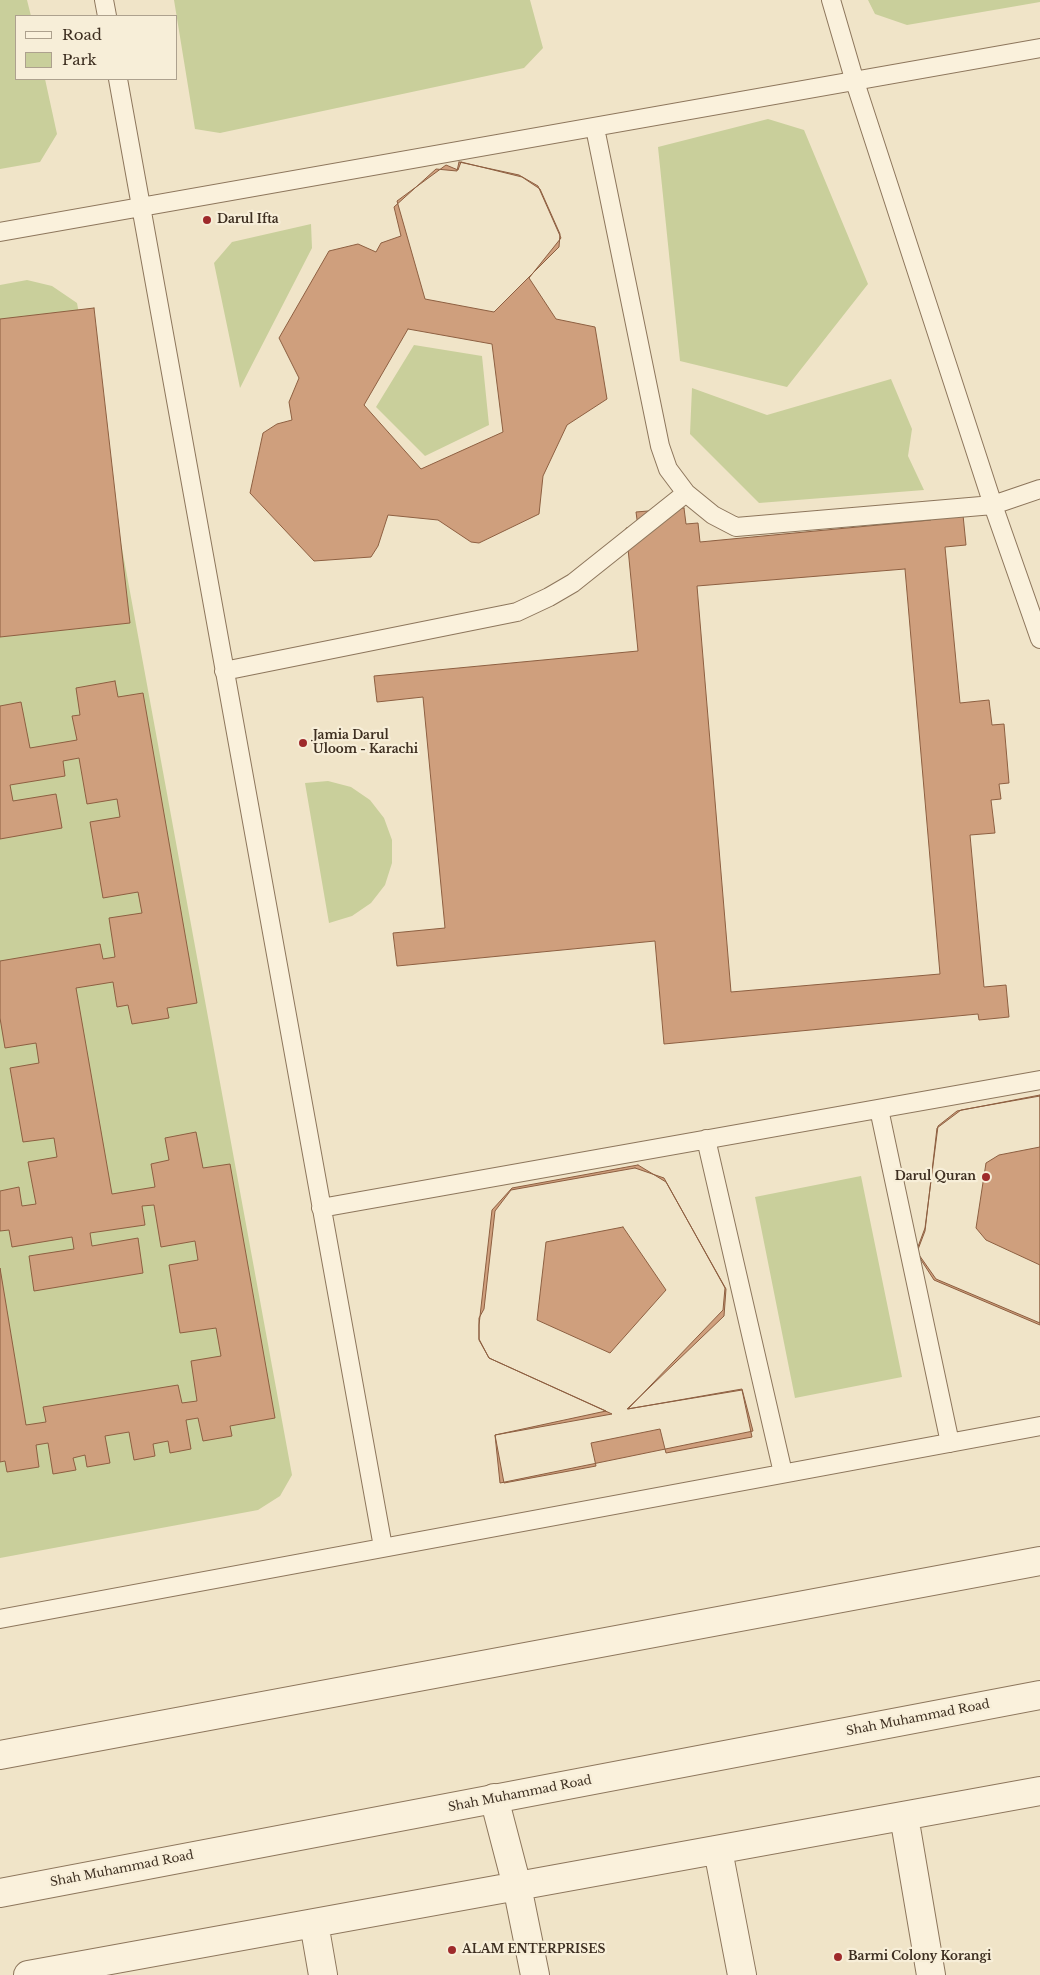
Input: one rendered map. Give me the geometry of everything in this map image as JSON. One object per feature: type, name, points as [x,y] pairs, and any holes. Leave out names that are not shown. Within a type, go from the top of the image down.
[{"type":"street","points":[[0,1755],[1040,1561]]},
{"type":"street","name":"Shah Muhammad Road","points":[[0,1893],[1040,1695]]},
{"type":"street","points":[[28,1975],[135,1965],[314,1923],[1040,1791]]},
{"type":"street","points":[[494,1798],[517,1886],[535,1975]]},
{"type":"street","points":[[904,1816],[931,1975]]},
{"type":"street","points":[[718,1850],[742,1975]]},
{"type":"street","points":[[314,1923],[323,1975]]},
{"type":"lane","points":[[104,0],[107,15]]},
{"type":"lane","points":[[831,0],[855,82],[993,505],[1034,604],[1040,639]]},
{"type":"lane","points":[[0,232],[1040,48]]},
{"type":"lane","points":[[118,80],[383,1546]]},
{"type":"lane","points":[[595,128],[660,446],[668,469],[686,492],[713,515],[736,527],[993,505],[1040,489]]},
{"type":"lane","points":[[224,671],[517,612],[549,598],[573,583],[686,492]]},
{"type":"lane","points":[[321,1208],[1040,1080]]},
{"type":"lane","points":[[880,1109],[950,1443]]},
{"type":"lane","points":[[706,1139],[783,1473]]},
{"type":"lane","points":[[0,1619],[383,1546],[1040,1426]]},
{"type":"green space","points":[[0,0],[27,0],[31,15],[15,15],[15,80],[45,80],[57,134],[40,162],[0,169]]},
{"type":"green space","points":[[174,0],[530,0],[543,48],[524,68],[220,133],[195,129],[178,15],[176,15]]},
{"type":"green space","points":[[868,0],[1040,0],[1040,2],[907,25],[875,14]]},
{"type":"green space","points":[[768,119],[804,130],[868,284],[787,387],[680,361],[658,147]]},
{"type":"green space","points":[[311,224],[312,248],[240,388],[214,263],[232,242]]},
{"type":"green space","points":[[27,280],[52,286],[77,303],[292,1475],[280,1496],[258,1510],[0,1558],[0,285]]},
{"type":"green space","points":[[414,345],[482,356],[489,425],[425,456],[376,407]]},
{"type":"green space","points":[[891,379],[912,429],[908,456],[924,490],[759,503],[690,434],[692,388],[767,415]]},
{"type":"green space","points":[[328,781],[351,787],[370,800],[384,818],[392,840],[392,863],[385,885],[371,903],[352,916],[329,923],[305,783]]},
{"type":"green space","points":[[861,1176],[902,1377],[795,1398],[755,1197]]},
{"type":"building","points":[[459,162],[519,175],[538,186],[561,238],[529,278],[556,319],[595,327],[607,399],[567,425],[543,476],[539,514],[479,543],[471,542],[438,520],[388,515],[378,546],[371,557],[314,561],[250,493],[263,433],[277,424],[292,420],[289,402],[299,378],[279,338],[329,251],[358,244],[376,252],[381,243],[401,236],[394,207],[436,169],[457,171]],"holes":[[[408,329],[492,344],[503,432],[421,469],[364,405]]]},
{"type":"building","points":[[461,162],[522,177],[540,189],[560,234],[559,247],[494,312],[425,299],[397,201],[446,165],[458,170]]},
{"type":"building","points":[[94,308],[130,623],[0,637],[0,319]]},
{"type":"building","points":[[684,508],[686,524],[698,523],[700,542],[931,520],[931,517],[963,515],[966,545],[945,547],[960,703],[989,700],[992,725],[1004,724],[1009,783],[999,784],[1001,799],[991,800],[995,833],[970,835],[984,987],[1006,985],[1009,1017],[979,1020],[978,1014],[664,1044],[655,941],[397,966],[393,933],[445,928],[423,697],[377,702],[374,676],[638,651],[626,528],[638,527],[636,512]],"holes":[[[905,569],[940,974],[731,992],[697,586]]]},
{"type":"building","points":[[115,681],[118,697],[143,693],[197,1003],[167,1008],[169,1018],[132,1024],[128,1005],[117,1007],[113,982],[76,988],[112,1194],[155,1187],[151,1164],[169,1160],[165,1138],[196,1132],[203,1168],[230,1164],[275,1418],[230,1426],[232,1436],[203,1441],[198,1418],[186,1420],[191,1449],[170,1453],[168,1441],[153,1444],[155,1456],[134,1460],[129,1432],[105,1436],[110,1463],[87,1467],[85,1455],[73,1458],[76,1470],[53,1474],[48,1443],[36,1445],[39,1467],[7,1472],[5,1461],[0,1462],[0,1268],[26,1425],[46,1422],[43,1407],[178,1385],[182,1403],[197,1401],[191,1361],[221,1356],[216,1328],[180,1333],[169,1265],[198,1260],[195,1241],[161,1247],[154,1205],[142,1206],[145,1225],[90,1233],[92,1246],[138,1238],[143,1273],[34,1291],[29,1256],[74,1249],[72,1237],[12,1247],[9,1230],[0,1231],[0,1191],[19,1187],[22,1206],[36,1204],[28,1162],[57,1157],[54,1138],[23,1142],[10,1068],[39,1063],[36,1043],[5,1048],[0,1018],[0,961],[100,944],[103,959],[115,957],[109,918],[142,913],[138,892],[103,898],[90,822],[120,817],[117,799],[87,804],[79,758],[63,761],[65,776],[10,785],[13,801],[56,794],[62,828],[0,839],[0,706],[21,702],[30,748],[77,740],[72,716],[80,715],[76,688]]},
{"type":"building","name":"Darul Quran","points":[[1040,1095],[1040,1325],[934,1280],[916,1252],[925,1228],[938,1126],[957,1111]]},
{"type":"building","name":"Darul Quran","points":[[1040,1096],[1040,1147],[999,1155],[986,1163],[976,1228],[986,1240],[1040,1265],[1040,1323],[936,1279],[917,1252],[925,1231],[937,1128],[961,1110]]},
{"type":"building","points":[[638,1165],[666,1182],[726,1289],[724,1316],[627,1409],[742,1390],[752,1437],[666,1453],[660,1429],[591,1443],[596,1466],[504,1483],[495,1435],[606,1411],[489,1358],[479,1340],[479,1325],[492,1210],[512,1188]]},
{"type":"building","points":[[635,1168],[664,1178],[725,1288],[723,1310],[628,1409],[742,1389],[753,1431],[500,1483],[495,1435],[612,1414],[489,1358],[479,1339],[479,1318],[484,1309],[495,1211],[511,1190]],"holes":[[[623,1227],[666,1290],[610,1353],[537,1320],[546,1242]]]},
{"type":"place","name":"Darul Ifta","points":[[207,220]]},
{"type":"place","name":"Jamia Darul Uloom - Karachi","points":[[303,743]]},
{"type":"place","name":"Darul Quran","points":[[986,1177]]},
{"type":"place","name":"ALAM ENTERPRISES","points":[[452,1950]]},
{"type":"place","name":"Barmi Colony Korangi","points":[[838,1957]]}]
